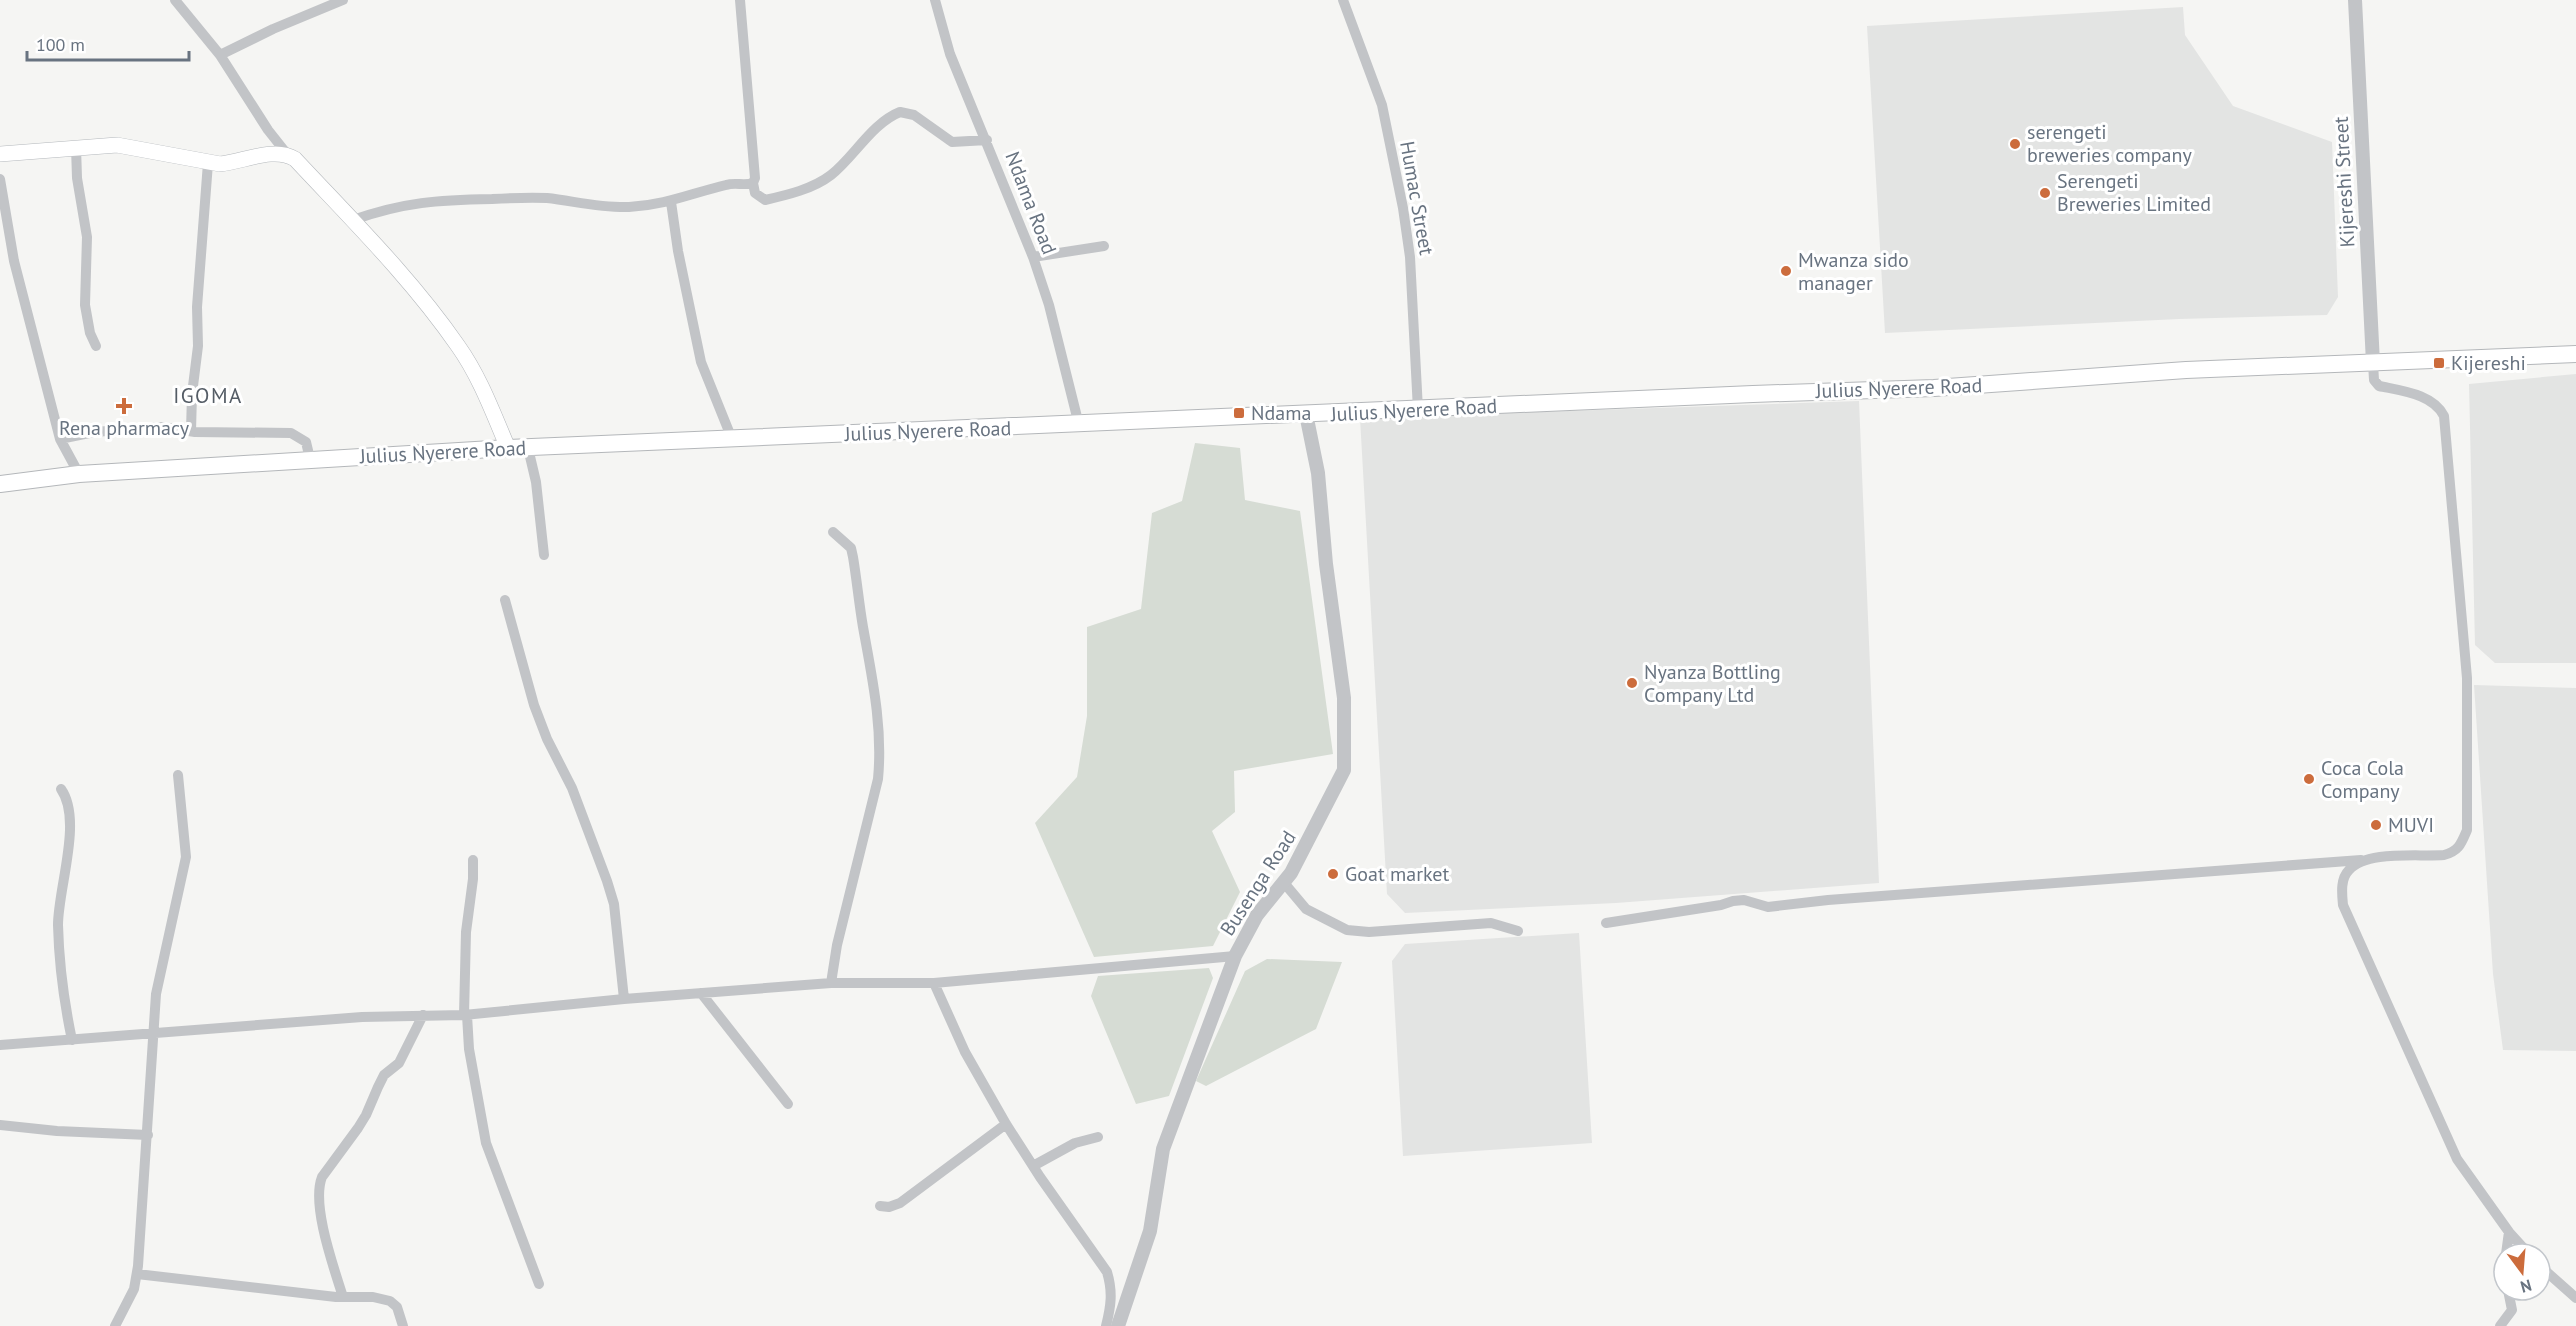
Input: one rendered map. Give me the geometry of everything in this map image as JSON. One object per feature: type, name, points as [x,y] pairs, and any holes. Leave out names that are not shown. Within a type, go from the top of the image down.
[{"type":"highway","name":"Julius Nyerere Road","points":[[0,484],[79,474],[508,448],[1753,394],[1945,388],[2186,370],[2576,354]]},
{"type":"main road","points":[[0,154],[117,145],[208,163],[236,163],[274,153],[287,154],[295,159],[353,220],[428,306],[459,347],[479,381],[508,448]]},
{"type":"street","points":[[175,0],[220,55],[268,130],[287,154]]},
{"type":"street","points":[[220,55],[273,29],[343,0]]},
{"type":"street","points":[[740,0],[755,177],[754,193],[765,200],[812,186],[833,173],[887,119],[900,112],[914,115],[951,142],[987,140]]},
{"type":"street","name":"Ndama Road","points":[[935,0],[950,54],[1033,257],[1049,305],[1079,425]]},
{"type":"street","name":"Humac Street","points":[[1343,0],[1382,105],[1403,208],[1410,257],[1418,410]]},
{"type":"street","name":"Kijereshi Street","points":[[2355,0],[2373,363]]},
{"type":"street","points":[[76,147],[77,178],[87,237],[85,305],[90,333],[96,346]]},
{"type":"street","points":[[191,431],[192,394],[198,346],[197,307],[208,163]]},
{"type":"street","points":[[0,179],[14,261],[60,439],[79,474]]},
{"type":"street","points":[[353,220],[389,207],[435,200],[528,197],[628,207],[671,202],[730,184],[745,186],[753,183]]},
{"type":"street","points":[[671,202],[680,262],[701,362],[732,439]]},
{"type":"street","points":[[1033,257],[1104,246]]},
{"type":"street","points":[[1606,923],[1743,900],[1768,907],[1787,906],[1828,900],[2444,855],[2454,852],[2460,847],[2467,830],[2467,678],[2444,416],[2439,405],[2428,399],[2379,386],[2374,380],[2373,363]]},
{"type":"street","name":"Busenga Road","points":[[1118,1326],[1150,1231],[1162,1149],[1235,956],[1257,915],[1285,884],[1344,770],[1344,698],[1326,564],[1318,473],[1306,414]]},
{"type":"street","points":[[60,439],[94,432],[163,427],[191,431],[291,433],[306,442],[310,459]]},
{"type":"street","points":[[528,448],[536,482],[544,555]]},
{"type":"street","points":[[831,983],[837,945],[878,779],[880,754],[871,664],[863,628],[854,557],[851,548],[833,532]]},
{"type":"street","points":[[505,600],[534,705],[572,788],[614,904],[624,999]]},
{"type":"street","points":[[115,1326],[134,1289],[137,1274],[156,994],[186,857],[178,775]]},
{"type":"street","points":[[61,789],[68,798],[70,807],[68,854],[58,923],[61,976],[72,1040]]},
{"type":"street","points":[[472,860],[473,879],[466,932],[466,1015],[469,1049],[486,1143],[539,1284]]},
{"type":"street","points":[[2361,860],[2347,871],[2342,885],[2343,905],[2457,1159],[2518,1242]]},
{"type":"street","points":[[1285,884],[1306,909],[1347,930],[1369,932],[1491,923],[1518,931]]},
{"type":"street","points":[[0,1044],[423,1015],[466,1015],[624,999],[831,983],[934,983],[1235,956]]},
{"type":"street","points":[[934,983],[965,1052],[1006,1124],[1107,1272],[1112,1288],[1112,1304],[1106,1326]]},
{"type":"street","points":[[701,993],[788,1104]]},
{"type":"street","points":[[343,1297],[324,1230],[318,1186],[366,1115],[384,1076],[399,1062],[423,1015]]},
{"type":"street","points":[[880,1206],[889,1207],[900,1203],[1006,1124]]},
{"type":"street","points":[[0,1125],[57,1131],[148,1135]]},
{"type":"street","points":[[1034,1166],[1075,1143],[1098,1137]]},
{"type":"street","points":[[2508,1242],[2509,1232]]},
{"type":"street","points":[[137,1274],[343,1297],[373,1297],[390,1301],[397,1306],[403,1326]]},
{"type":"street","points":[[2552,1277],[2576,1298]]},
{"type":"street","points":[[2500,1326],[2512,1310],[2510,1302]]},
{"type":"shaded area","points":[[2183,7],[2185,35],[2233,106],[2332,142],[2338,297],[2327,315],[2179,319],[1885,333],[1867,26]]},
{"type":"shaded area","points":[[2576,374],[2576,663],[2495,663],[2475,645],[2469,384]]},
{"type":"shaded area","points":[[1859,401],[1879,883],[1616,903],[1405,913],[1387,894],[1360,418]]},
{"type":"shaded area","points":[[1195,443],[1240,448],[1245,500],[1300,511],[1333,754],[1234,771],[1235,812],[1212,831],[1240,892],[1213,946],[1094,957],[1035,823],[1077,777],[1087,716],[1087,627],[1141,609],[1152,513],[1182,501]]},
{"type":"shaded area","points":[[2474,685],[2576,688],[2576,1051],[2503,1050],[2493,974]]},
{"type":"shaded area","points":[[1579,933],[1592,1143],[1403,1156],[1392,961],[1405,944]]},
{"type":"shaded area","points":[[1267,959],[1342,962],[1316,1029],[1206,1086],[1196,1081],[1245,971]]},
{"type":"shaded area","points":[[1209,968],[1213,978],[1169,1096],[1136,1104],[1091,996],[1098,976]]},
{"type":"place","name":"serengeti breweries company","points":[[2015,144]]},
{"type":"place","name":"Serengeti Breweries Limited","points":[[2045,193]]},
{"type":"place","name":"Mwanza sido manager","points":[[1786,271]]},
{"type":"place","name":"Kijereshi","points":[[2439,363]]},
{"type":"place","name":"Rena pharmacy","points":[[124,406]]},
{"type":"place","name":"Ndama","points":[[1239,413]]},
{"type":"place","name":"Nyanza Bottling Company Ltd","points":[[1632,683]]},
{"type":"place","name":"Coca Cola Company","points":[[2309,779]]},
{"type":"place","name":"MUVI","points":[[2376,825]]},
{"type":"place","name":"Goat market","points":[[1333,874]]},
{"type":"district","name":"IGOMA","points":[[208,396]]}]
